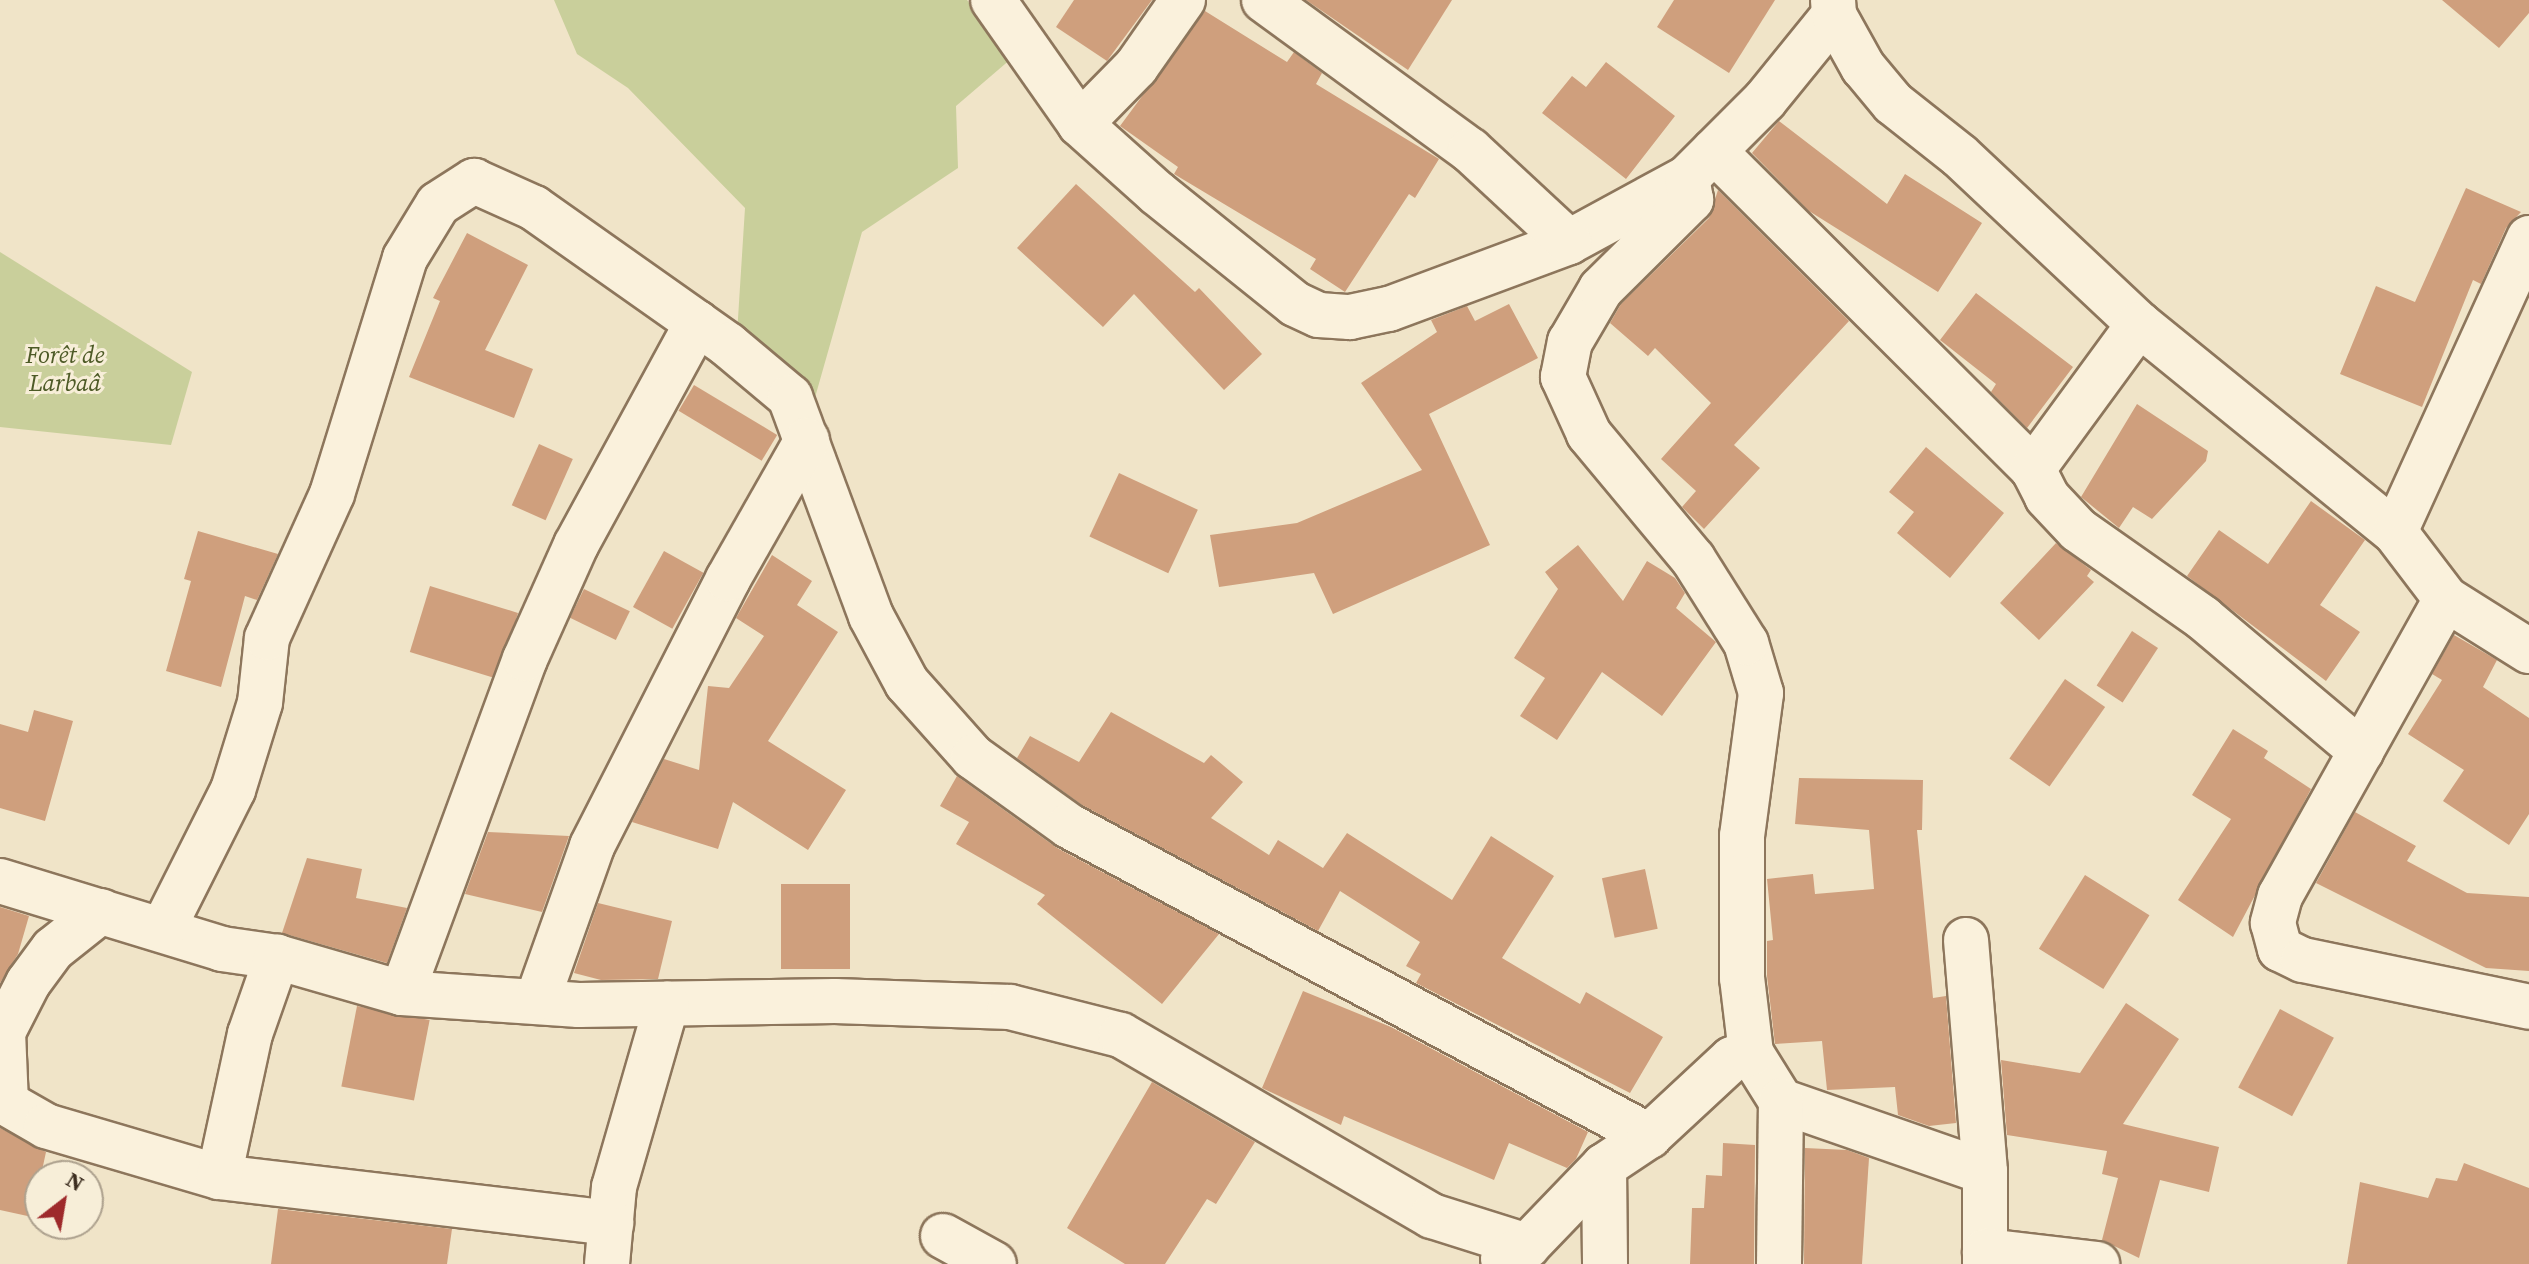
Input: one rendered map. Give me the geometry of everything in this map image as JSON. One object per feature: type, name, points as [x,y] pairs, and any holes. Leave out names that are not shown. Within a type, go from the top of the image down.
[{"type":"street","points":[[993,0],[1080,124],[1295,304],[1319,315],[1350,317],[1389,309],[1569,242],[1701,164],[1765,100],[1833,8],[1863,67],[1893,103],[1960,156],[2139,324],[2395,532],[2446,599],[2529,651]]},
{"type":"street","points":[[1080,124],[1136,67],[1183,0]]},
{"type":"street","points":[[1264,0],[1470,150],[1569,242]]},
{"type":"street","points":[[1701,164],[2033,469],[2047,497],[2078,530],[2203,618],[2361,751]]},
{"type":"street","points":[[1701,164],[1691,200],[1601,289],[1570,342],[1563,377],[1589,434],[1693,559],[1746,643],[1761,693],[1742,836],[1742,978],[1751,1053],[1781,1101],[1779,1264]]},
{"type":"street","points":[[163,929],[233,790],[260,703],[267,638],[332,494],[405,258],[438,204],[474,181],[534,208],[697,323],[790,397],[871,616],[907,683],[973,757],[1069,826],[1649,1136]]},
{"type":"street","points":[[2395,532],[2529,238]]},
{"type":"street","points":[[402,993],[525,659],[576,545],[697,323]]},
{"type":"street","points":[[2033,469],[2139,324]]},
{"type":"street","points":[[538,998],[592,846],[728,579],[807,440]]},
{"type":"street","points":[[2446,599],[2280,896],[2273,923],[2280,949],[2303,960],[2529,1007]]},
{"type":"street","points":[[0,881],[222,949],[277,957],[402,993],[538,998],[579,1005],[835,1001],[1010,1007],[1121,1035],[1432,1216],[1510,1255],[1604,1166],[1649,1136],[1732,1059],[1751,1053]]},
{"type":"street","points":[[101,911],[53,949],[28,983],[3,1032],[6,1103],[46,1126],[219,1177],[609,1244],[614,1187],[667,1003]]},
{"type":"street","points":[[1966,940],[1985,1172],[1985,1257],[2097,1264]]},
{"type":"street","points":[[219,1177],[250,1034],[277,957]]},
{"type":"street","points":[[1781,1101],[1985,1172]]},
{"type":"street","points":[[1604,1166],[1605,1264]]},
{"type":"street","points":[[943,1236],[994,1264]]},
{"type":"green space","points":[[554,0],[967,0],[1012,58],[956,106],[958,168],[862,232],[814,401],[737,334],[745,208],[628,88],[577,54]]},
{"type":"green space","name":"Forêt de Larbaâ","points":[[0,252],[192,372],[171,445],[0,427]]},
{"type":"building","points":[[1074,0],[1152,0],[1107,61],[1056,27]]},
{"type":"building","points":[[1306,0],[1452,0],[1408,70]]},
{"type":"building","points":[[1674,0],[1775,0],[1729,73],[1657,27]]},
{"type":"building","points":[[2442,0],[2529,0],[2529,13],[2499,48]]},
{"type":"building","points":[[1205,11],[1287,62],[1294,52],[1322,73],[1316,84],[1439,159],[1415,198],[1409,194],[1345,292],[1310,269],[1316,259],[1174,174],[1178,167],[1120,126]]},
{"type":"building","points":[[1606,62],[1675,116],[1626,179],[1542,113],[1572,76],[1586,87]]},
{"type":"building","points":[[1779,121],[1887,204],[1905,174],[1982,223],[1938,292],[1809,211],[1752,153]]},
{"type":"building","points":[[1076,184],[1195,292],[1199,288],[1262,354],[1224,390],[1134,294],[1103,327],[1017,248]]},
{"type":"building","points":[[2466,188],[2521,212],[2506,228],[2481,284],[2473,280],[2422,407],[2340,374],[2376,286],[2415,302]]},
{"type":"building","points":[[1718,190],[1849,321],[1734,445],[1760,468],[1704,529],[1682,507],[1696,491],[1661,459],[1711,403],[1655,348],[1648,356],[1610,323],[1621,304],[1709,218]]},
{"type":"building","points":[[467,233],[528,265],[485,350],[533,369],[514,418],[409,377],[440,301],[433,298]]},
{"type":"building","points":[[1976,293],[2073,367],[2027,428],[1991,392],[1996,384],[1940,340]]},
{"type":"building","points":[[1509,304],[1538,358],[1429,414],[1490,545],[1333,614],[1314,573],[1219,587],[1210,535],[1297,523],[1422,470],[1361,383],[1437,332],[1431,320],[1467,306],[1475,321]]},
{"type":"building","points":[[694,385],[777,435],[762,461],[679,411]]},
{"type":"building","points":[[2137,404],[2208,451],[2206,461],[2152,519],[2133,507],[2119,528],[2081,497]]},
{"type":"building","points":[[539,444],[573,459],[546,520],[512,505]]},
{"type":"building","points":[[1926,447],[2004,513],[1950,578],[1897,533],[1914,512],[1889,492]]},
{"type":"building","points":[[1119,473],[1198,510],[1168,573],[1089,536]]},
{"type":"building","points":[[2311,501],[2365,540],[2320,605],[2360,632],[2326,681],[2187,576],[2219,530],[2268,564]]},
{"type":"building","points":[[198,531],[278,554],[257,600],[245,596],[221,687],[166,671],[191,581],[184,579]]},
{"type":"building","points":[[2056,543],[2091,570],[2087,576],[2094,582],[2039,640],[2000,603]]},
{"type":"building","points":[[1578,545],[1623,601],[1647,561],[1675,578],[1685,593],[1676,608],[1716,642],[1662,716],[1602,672],[1557,740],[1520,716],[1545,678],[1514,658],[1558,589],[1545,572]]},
{"type":"building","points":[[664,551],[703,573],[672,629],[633,607]]},
{"type":"building","points":[[772,555],[812,581],[797,605],[838,632],[768,741],[846,790],[808,850],[733,802],[718,849],[632,822],[664,759],[699,770],[708,686],[729,688],[764,636],[736,618]]},
{"type":"building","points":[[430,586],[518,613],[498,679],[410,652]]},
{"type":"building","points":[[584,589],[630,611],[616,640],[570,618]]},
{"type":"building","points":[[2132,631],[2158,648],[2123,702],[2097,686]]},
{"type":"building","points":[[2454,635],[2497,660],[2483,687],[2529,718],[2529,814],[2509,845],[2443,801],[2464,770],[2408,734],[2442,680],[2432,674]]},
{"type":"building","points":[[2065,679],[2105,707],[2050,787],[2009,758]]},
{"type":"building","points":[[34,710],[73,721],[45,821],[0,808],[0,724],[28,732]]},
{"type":"building","points":[[1111,712],[1204,763],[1211,755],[1243,782],[1211,818],[1269,855],[1278,840],[1323,868],[1347,833],[1452,900],[1491,836],[1554,876],[1502,958],[1580,1004],[1586,992],[1663,1037],[1630,1093],[1416,983],[1421,974],[1406,966],[1420,942],[1340,891],[1318,931],[1082,805],[1017,758],[1030,736],[1079,762]]},
{"type":"building","points":[[2233,729],[2268,751],[2264,758],[2311,789],[2233,937],[2178,900],[2231,819],[2192,795]]},
{"type":"building","points":[[957,776],[1057,848],[1219,934],[1162,1004],[1037,904],[1045,895],[956,844],[969,822],[940,806]]},
{"type":"building","points":[[1799,778],[1923,780],[1922,830],[1917,830],[1933,998],[1946,996],[1956,1123],[1929,1126],[1898,1115],[1895,1087],[1827,1090],[1822,1041],[1775,1044],[1767,976],[1767,941],[1773,940],[1767,879],[1813,874],[1815,894],[1874,889],[1869,830],[1795,824]]},
{"type":"building","points":[[2355,812],[2416,846],[2407,861],[2467,893],[2529,897],[2529,971],[2486,968],[2316,883]]},
{"type":"building","points":[[488,832],[569,836],[542,912],[465,894]]},
{"type":"building","points":[[307,858],[362,869],[356,898],[407,908],[387,963],[282,933]]},
{"type":"building","points":[[1645,869],[1658,929],[1615,938],[1602,878]]},
{"type":"building","points":[[2085,875],[2149,915],[2103,989],[2039,949]]},
{"type":"building","points":[[781,884],[850,884],[850,969],[781,969]]},
{"type":"building","points":[[598,903],[672,921],[658,979],[601,980],[574,973]]},
{"type":"building","points":[[0,907],[29,916],[18,954],[0,983]]},
{"type":"building","points":[[1303,991],[1391,1027],[1588,1132],[1576,1159],[1567,1168],[1509,1143],[1494,1180],[1344,1116],[1341,1125],[1262,1088]]},
{"type":"building","points":[[2126,1003],[2179,1039],[2123,1124],[2219,1147],[2209,1192],[2160,1180],[2139,1258],[2102,1240],[2118,1178],[2102,1174],[2107,1151],[2007,1135],[2001,1060],[2080,1073]]},
{"type":"building","points":[[357,1006],[430,1020],[414,1101],[341,1086]]},
{"type":"building","points":[[2280,1009],[2334,1038],[2292,1116],[2238,1088]]},
{"type":"building","points":[[1152,1082],[1255,1142],[1216,1204],[1207,1199],[1165,1264],[1125,1264],[1067,1228]]},
{"type":"building","points":[[0,1128],[46,1152],[44,1160],[24,1160],[24,1215],[0,1210]]},
{"type":"building","points":[[1723,1143],[1755,1145],[1754,1264],[1690,1264],[1692,1208],[1704,1208],[1706,1175],[1722,1176]]},
{"type":"building","points":[[1805,1148],[1847,1150],[1869,1158],[1862,1264],[1804,1264]]},
{"type":"building","points":[[2464,1163],[2529,1188],[2529,1264],[2347,1264],[2360,1182],[2428,1198],[2436,1178],[2457,1181]]},
{"type":"building","points":[[278,1209],[452,1229],[447,1264],[271,1264]]}]
